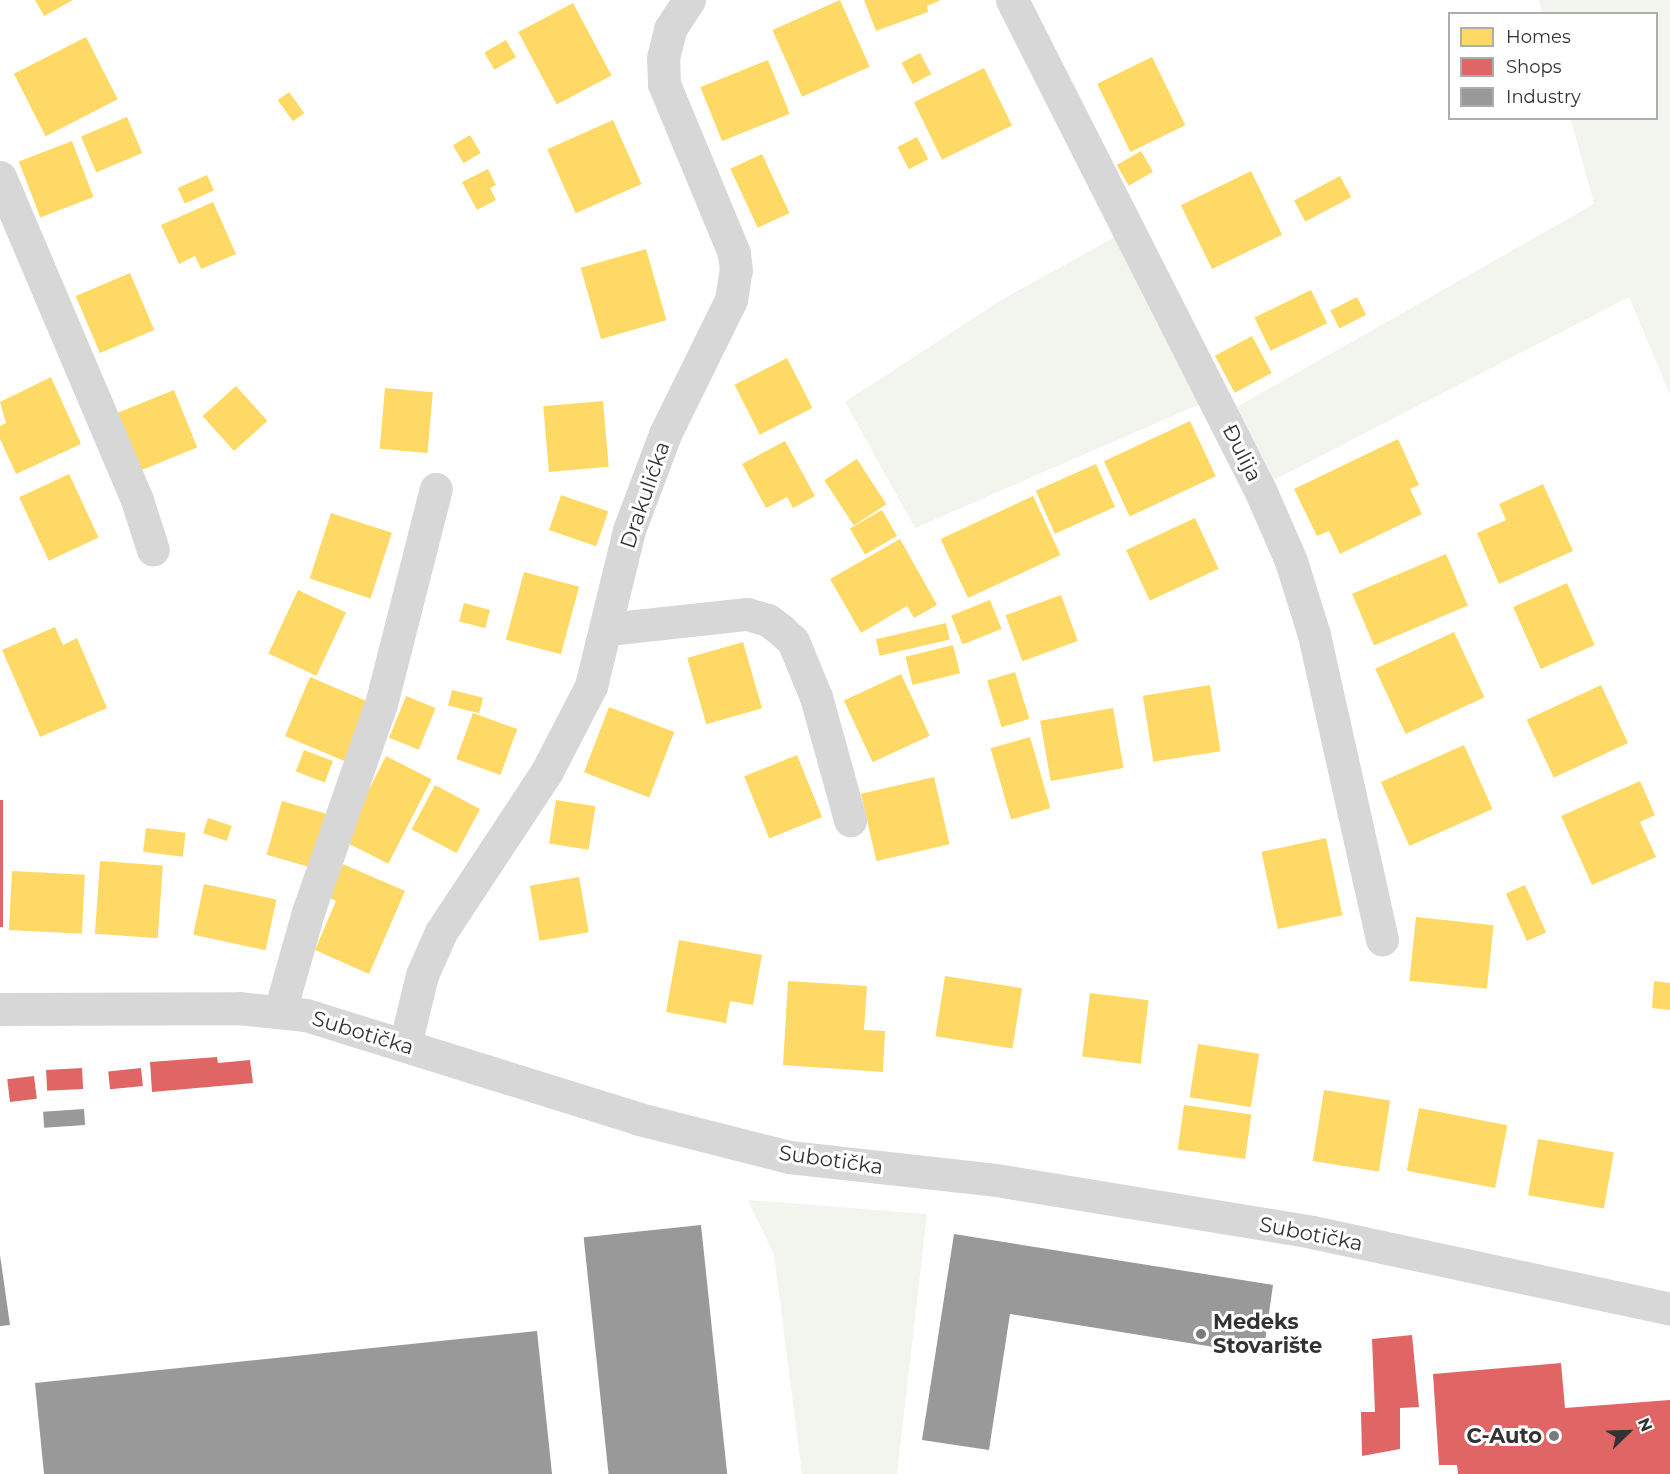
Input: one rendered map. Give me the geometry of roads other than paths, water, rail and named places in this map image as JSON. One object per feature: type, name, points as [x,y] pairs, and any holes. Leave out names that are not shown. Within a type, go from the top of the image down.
[{"type":"street","name":"Drakulićka","points":[[405,1045],[422,975],[441,932],[571,729],[591,686],[608,629],[629,530],[665,434],[731,300],[736,270],[727,236],[664,84],[663,58],[670,29],[689,0]]},
{"type":"street","name":"Đulija","points":[[1012,0],[1251,471],[1291,561],[1314,635],[1382,940]]},
{"type":"street","points":[[0,177],[133,489],[153,550]]},
{"type":"street","points":[[280,1011],[308,912],[381,704],[436,489]]},
{"type":"street","points":[[608,629],[747,614],[768,620],[781,630],[793,640],[816,697],[850,820]]},
{"type":"street","name":"Subotička","points":[[0,1010],[280,1011],[327,1020],[639,1119],[789,1157],[996,1180],[1312,1232],[1670,1309]]},
{"type":"place","name":"Medeks Stovarište","points":[[1201,1334]]},
{"type":"place","name":"C-Auto","points":[[1554,1436]]}]
